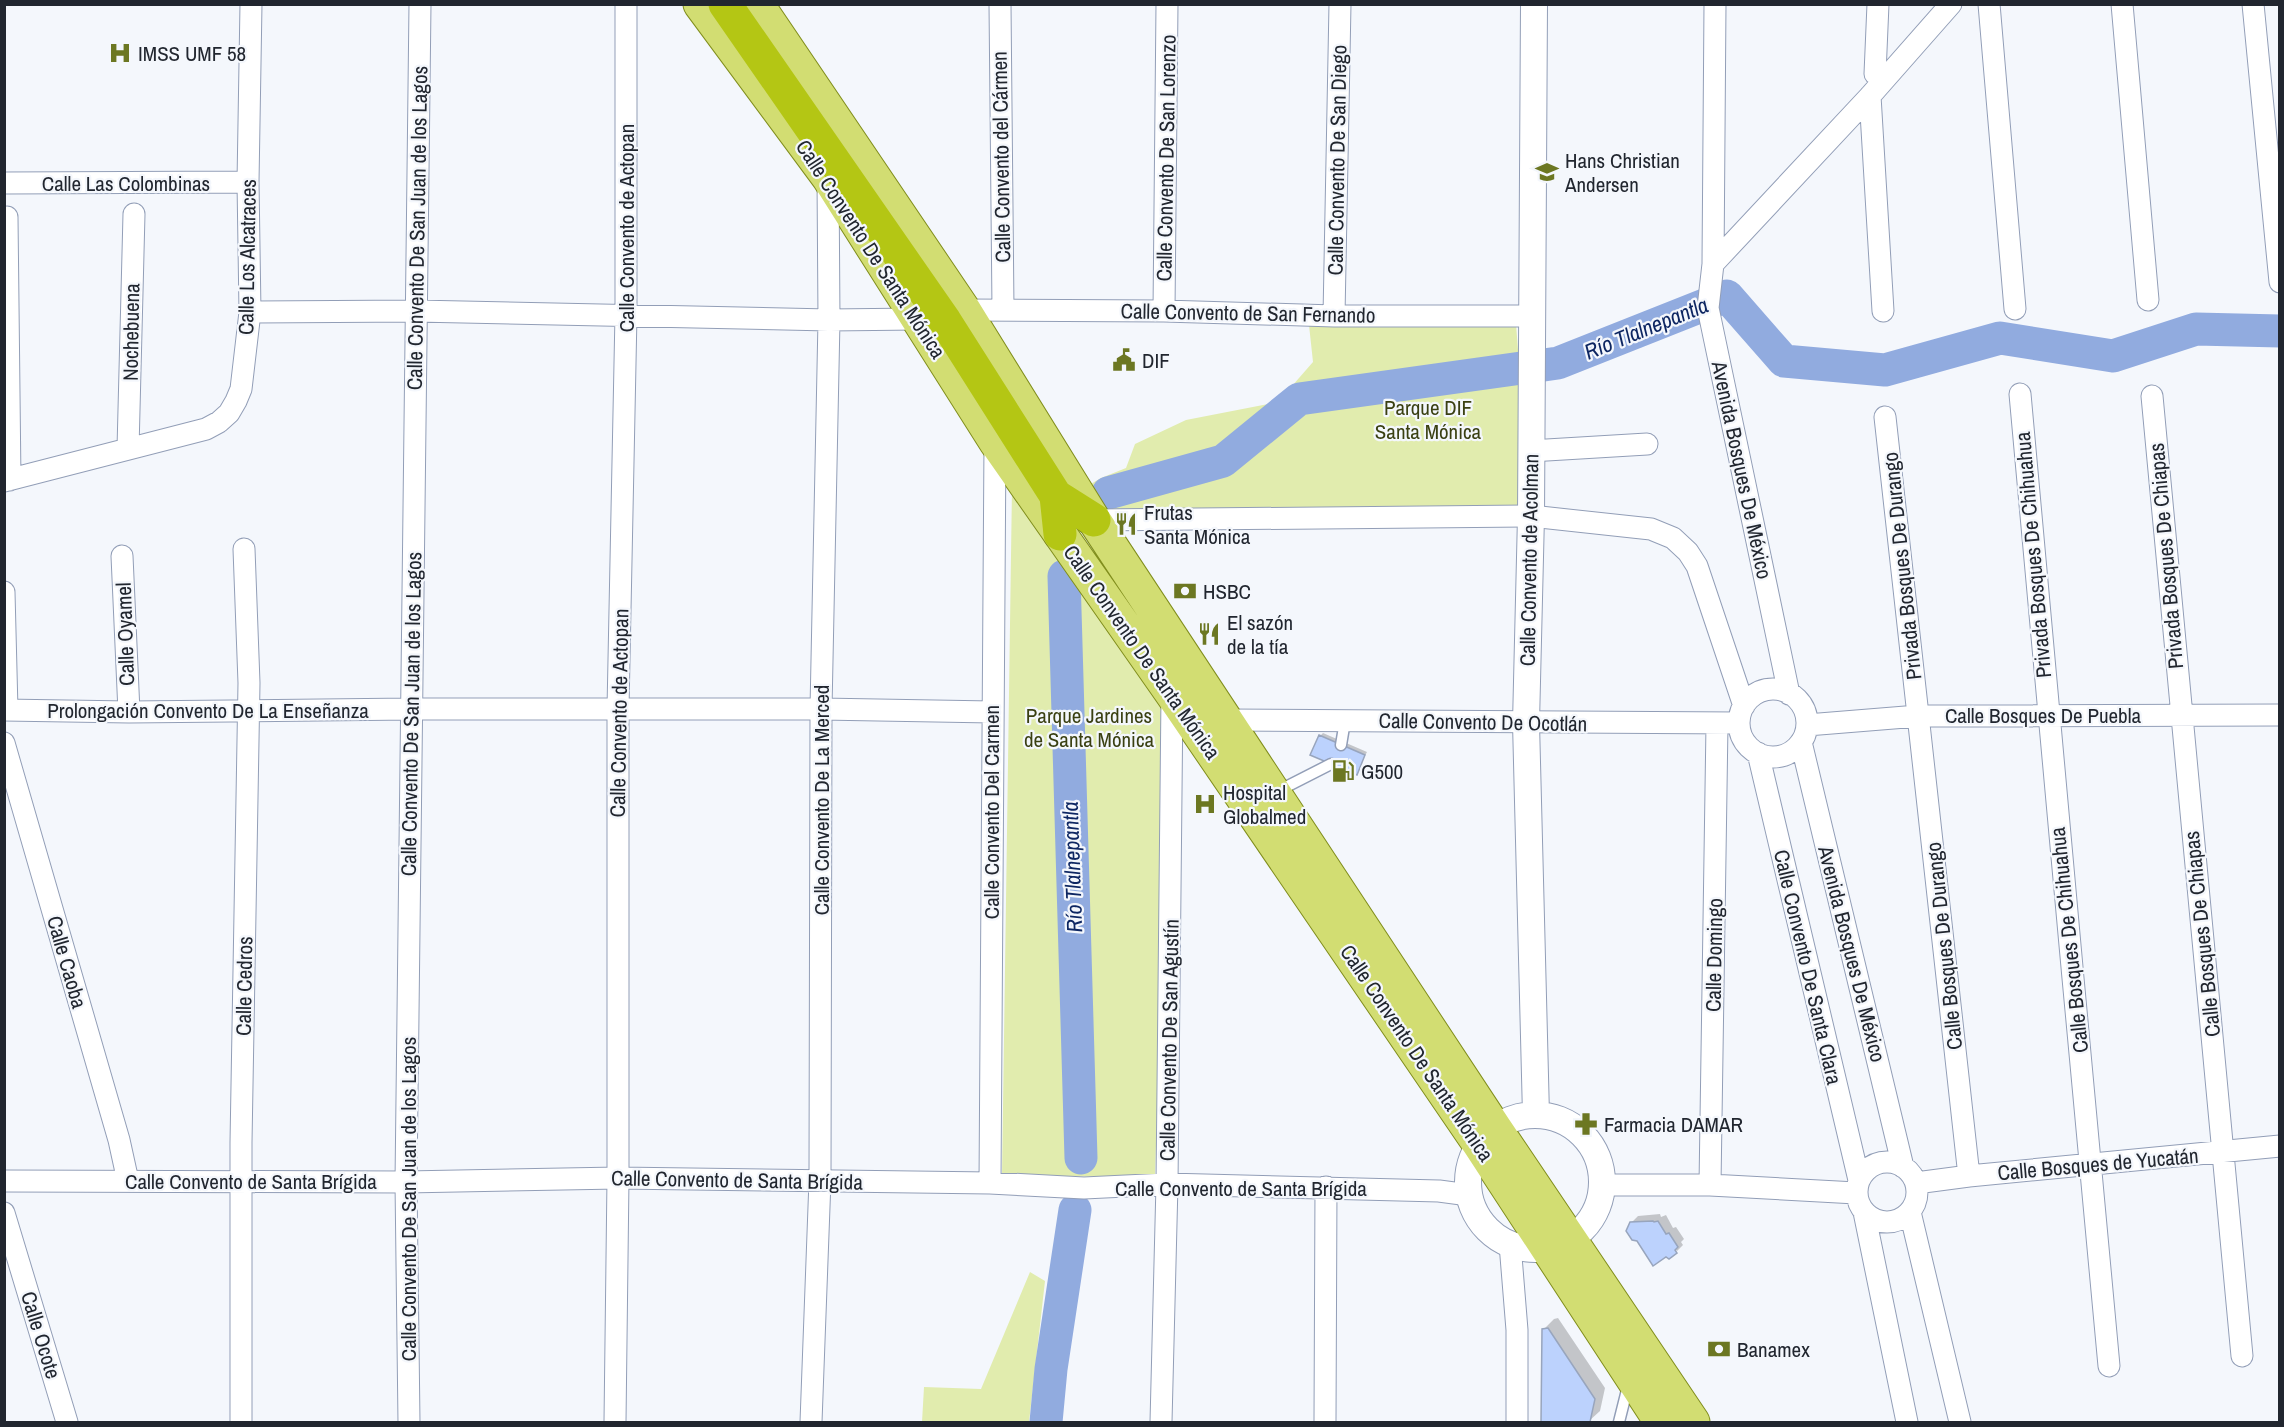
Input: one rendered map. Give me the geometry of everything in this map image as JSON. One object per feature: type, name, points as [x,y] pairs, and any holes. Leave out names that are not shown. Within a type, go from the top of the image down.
[{"type":"highway","points":[[725,4],[942,316],[1056,496],[1094,520]]},
{"type":"highway","points":[[1056,496],[1060,534]]},
{"type":"main road","name":"Calle Convento De Santa Mónica","points":[[700,4],[828,177],[942,316],[1094,520],[1275,793],[1487,1136]]},
{"type":"main road","name":"Calle Convento De Santa Mónica","points":[[757,4],[942,316],[995,441],[1487,1136],[1559,1244],[1693,1422]]},
{"type":"main road","name":"Calle Convento De Santa Mónica","points":[[1559,1244],[1630,1377],[1661,1422]]},
{"type":"street","name":"Calle Los Alcatraces","points":[[7,481],[206,429],[229,413],[241,388],[250,312],[248,182],[251,4]]},
{"type":"street","name":"Calle Convento De San Juan de los Lagos","points":[[409,1422],[406,1182],[420,4]]},
{"type":"street","name":"Calle Convento de Actopan","points":[[615,1422],[618,1178],[618,709],[626,314],[626,4]]},
{"type":"street","name":"Calle Convento del Cármen","points":[[1000,4],[1003,310]]},
{"type":"street","name":"Calle Convento De San Lorenzo","points":[[1164,311],[1167,4]]},
{"type":"street","name":"Calle Convento De San Diego","points":[[1334,316],[1340,4]]},
{"type":"street","name":"Calle Convento de Acolman","points":[[1534,4],[1526,723],[1536,1115]]},
{"type":"street","name":"Avenida Bosques De México","points":[[1715,4],[1712,272],[1708,308],[1789,694]]},
{"type":"street","points":[[1875,74],[1878,4]]},
{"type":"street","points":[[1712,272],[1951,4]]},
{"type":"street","points":[[1989,4],[2015,309]]},
{"type":"street","points":[[2122,4],[2148,300]]},
{"type":"street","points":[[2253,4],[2280,282]]},
{"type":"street","points":[[1870,96],[1883,310]]},
{"type":"street","name":"Calle Convento De La Merced","points":[[811,1422],[820,1180],[821,709],[829,320],[828,177]]},
{"type":"street","name":"Calle Las Colombinas","points":[[4,183],[248,182]]},
{"type":"street","name":"Nochebuena","points":[[128,449],[134,214]]},
{"type":"street","points":[[7,481],[8,218]]},
{"type":"street","name":"Calle Convento de San Fernando","points":[[250,312],[416,311],[829,320],[942,316],[1003,310],[1164,311],[1334,316],[1532,316]]},
{"type":"street","name":"Privada Bosques De Chihuahua","points":[[2020,394],[2047,715]]},
{"type":"street","name":"Privada Bosques De Chiapas","points":[[2152,396],[2181,715]]},
{"type":"street","name":"Privada Bosques De Durango","points":[[1885,417],[1918,716]]},
{"type":"street","name":"Calle Convento Del Carmen","points":[[990,1183],[995,441]]},
{"type":"street","points":[[1530,451],[1647,444]]},
{"type":"street","points":[[1094,520],[1530,516],[1651,529],[1673,538],[1688,552],[1697,566],[1741,715],[1744,741],[1758,753],[1772,757],[1784,755],[1793,750],[1804,733],[1806,717],[1802,705],[1789,694],[1779,690],[1764,691],[1750,698],[1741,715]]},
{"type":"street","name":"Calle Cedros","points":[[241,1422],[240,1180],[249,712],[244,549]]},
{"type":"street","name":"Calle Oyamel","points":[[122,556],[129,712]]},
{"type":"street","points":[[4,592],[6,710]]},
{"type":"street","name":"Calle Convento De San Agustín","points":[[1161,1422],[1167,1184],[1172,694]]},
{"type":"street","name":"Prolongación Convento De La Enseñanza","points":[[6,710],[249,712],[411,709],[821,709],[992,712]]},
{"type":"street","name":"Calle Convento De Ocotlán","points":[[1228,720],[1717,724],[1741,715]]},
{"type":"street","name":"Calle Bosques De Chihuahua","points":[[2047,715],[2092,1165]]},
{"type":"street","name":"Calle Bosques De Chiapas","points":[[2181,715],[2223,1153]]},
{"type":"street","name":"Calle Bosques De Puebla","points":[[1804,733],[1918,716],[2280,715]]},
{"type":"street","name":"Calle Bosques De Durango","points":[[1918,716],[1969,1176]]},
{"type":"street","name":"Calle Domingo","points":[[1710,1185],[1717,724]]},
{"type":"street","name":"Avenida Bosques De México","points":[[1804,733],[1910,1175]]},
{"type":"street","name":"Calle Caoba","points":[[4,743],[119,1140],[128,1181]]},
{"type":"street","name":"Calle Convento De Santa Clara","points":[[1758,753],[1858,1186]]},
{"type":"street","points":[[1536,1115],[1551,1116],[1565,1121],[1589,1141],[1602,1168],[1603,1185],[1594,1216],[1584,1229],[1559,1244],[1533,1249],[1510,1244],[1492,1234],[1481,1223],[1468,1195],[1468,1171],[1487,1136],[1521,1116],[1536,1115]]},
{"type":"street","name":"Calle Bosques de Yucatán","points":[[1910,1175],[1969,1176],[2280,1146]]},
{"type":"street","points":[[2223,1153],[2242,1356]]},
{"type":"street","points":[[1864,1212],[1878,1221],[1887,1223],[1904,1218],[1917,1198],[1910,1175],[1895,1163],[1878,1163],[1864,1172],[1858,1186],[1857,1200],[1864,1212],[1907,1422]]},
{"type":"street","points":[[2092,1165],[2109,1366]]},
{"type":"street","name":"Calle Convento de Santa Brígida","points":[[4,1181],[406,1182],[618,1178],[990,1183],[1078,1188],[1167,1184],[1326,1187],[1439,1191],[1468,1195]]},
{"type":"street","points":[[1603,1185],[1858,1186]]},
{"type":"street","points":[[1325,1422],[1326,1187]]},
{"type":"street","points":[[1910,1212],[1960,1422]]},
{"type":"street","name":"Calle Ocote","points":[[4,1213],[67,1422]]},
{"type":"street","points":[[1510,1244],[1517,1330],[1517,1422]]},
{"type":"lane","points":[[1341,745],[1345,721]]},
{"type":"lane","points":[[1275,793],[1331,764]]},
{"type":"lane","points":[[1619,1422],[1630,1377]]},
{"type":"green space","name":"Parque DIF Santa Mónica","points":[[1516,324],[1531,516],[1114,514],[1098,505],[1089,485],[1126,468],[1135,444],[1186,420],[1278,402],[1313,362],[1309,325]]},
{"type":"green space","name":"Parque Jardines de Santa Mónica","points":[[1012,487],[1170,697],[1155,1177],[1002,1176]]},
{"type":"green space","points":[[1030,1272],[1045,1281],[1029,1422],[922,1422],[924,1387],[981,1389]]},
{"type":"building","points":[[1319,735],[1365,755],[1357,775],[1310,755]]},
{"type":"building","points":[[1658,1221],[1678,1247],[1675,1250],[1677,1253],[1653,1266],[1637,1241],[1632,1240],[1626,1231],[1630,1222]]},
{"type":"building","points":[[1548,1328],[1595,1399],[1590,1422],[1541,1422],[1542,1329]]},
{"type":"waterway","name":"Río Tlalnepantla","points":[[1108,493],[1223,461],[1299,399],[1558,363],[1727,296],[1784,361],[1885,370],[2000,338],[2113,356],[2196,329],[2280,331]]},
{"type":"waterway","name":"Río Tlalnepantla","points":[[1064,576],[1081,1158]]},
{"type":"waterway","name":"Río Tlalnepantla","points":[[1046,1422],[1051,1369],[1075,1210]]},
{"type":"place","name":"IMSS UMF 58","points":[[120,53]]},
{"type":"place","name":"Hans Christian Andersen","points":[[1547,172]]},
{"type":"place","name":"DIF","points":[[1124,360]]},
{"type":"place","name":"Frutas Santa Mónica","points":[[1126,524]]},
{"type":"place","name":"HSBC","points":[[1185,591]]},
{"type":"place","name":"El sazón de la tía","points":[[1209,634]]},
{"type":"place","name":"G500","points":[[1343,771]]},
{"type":"place","name":"Hospital Globalmed","points":[[1205,804]]},
{"type":"place","name":"Farmacia DAMAR","points":[[1586,1124]]},
{"type":"place","name":"Banamex","points":[[1719,1349]]}]
